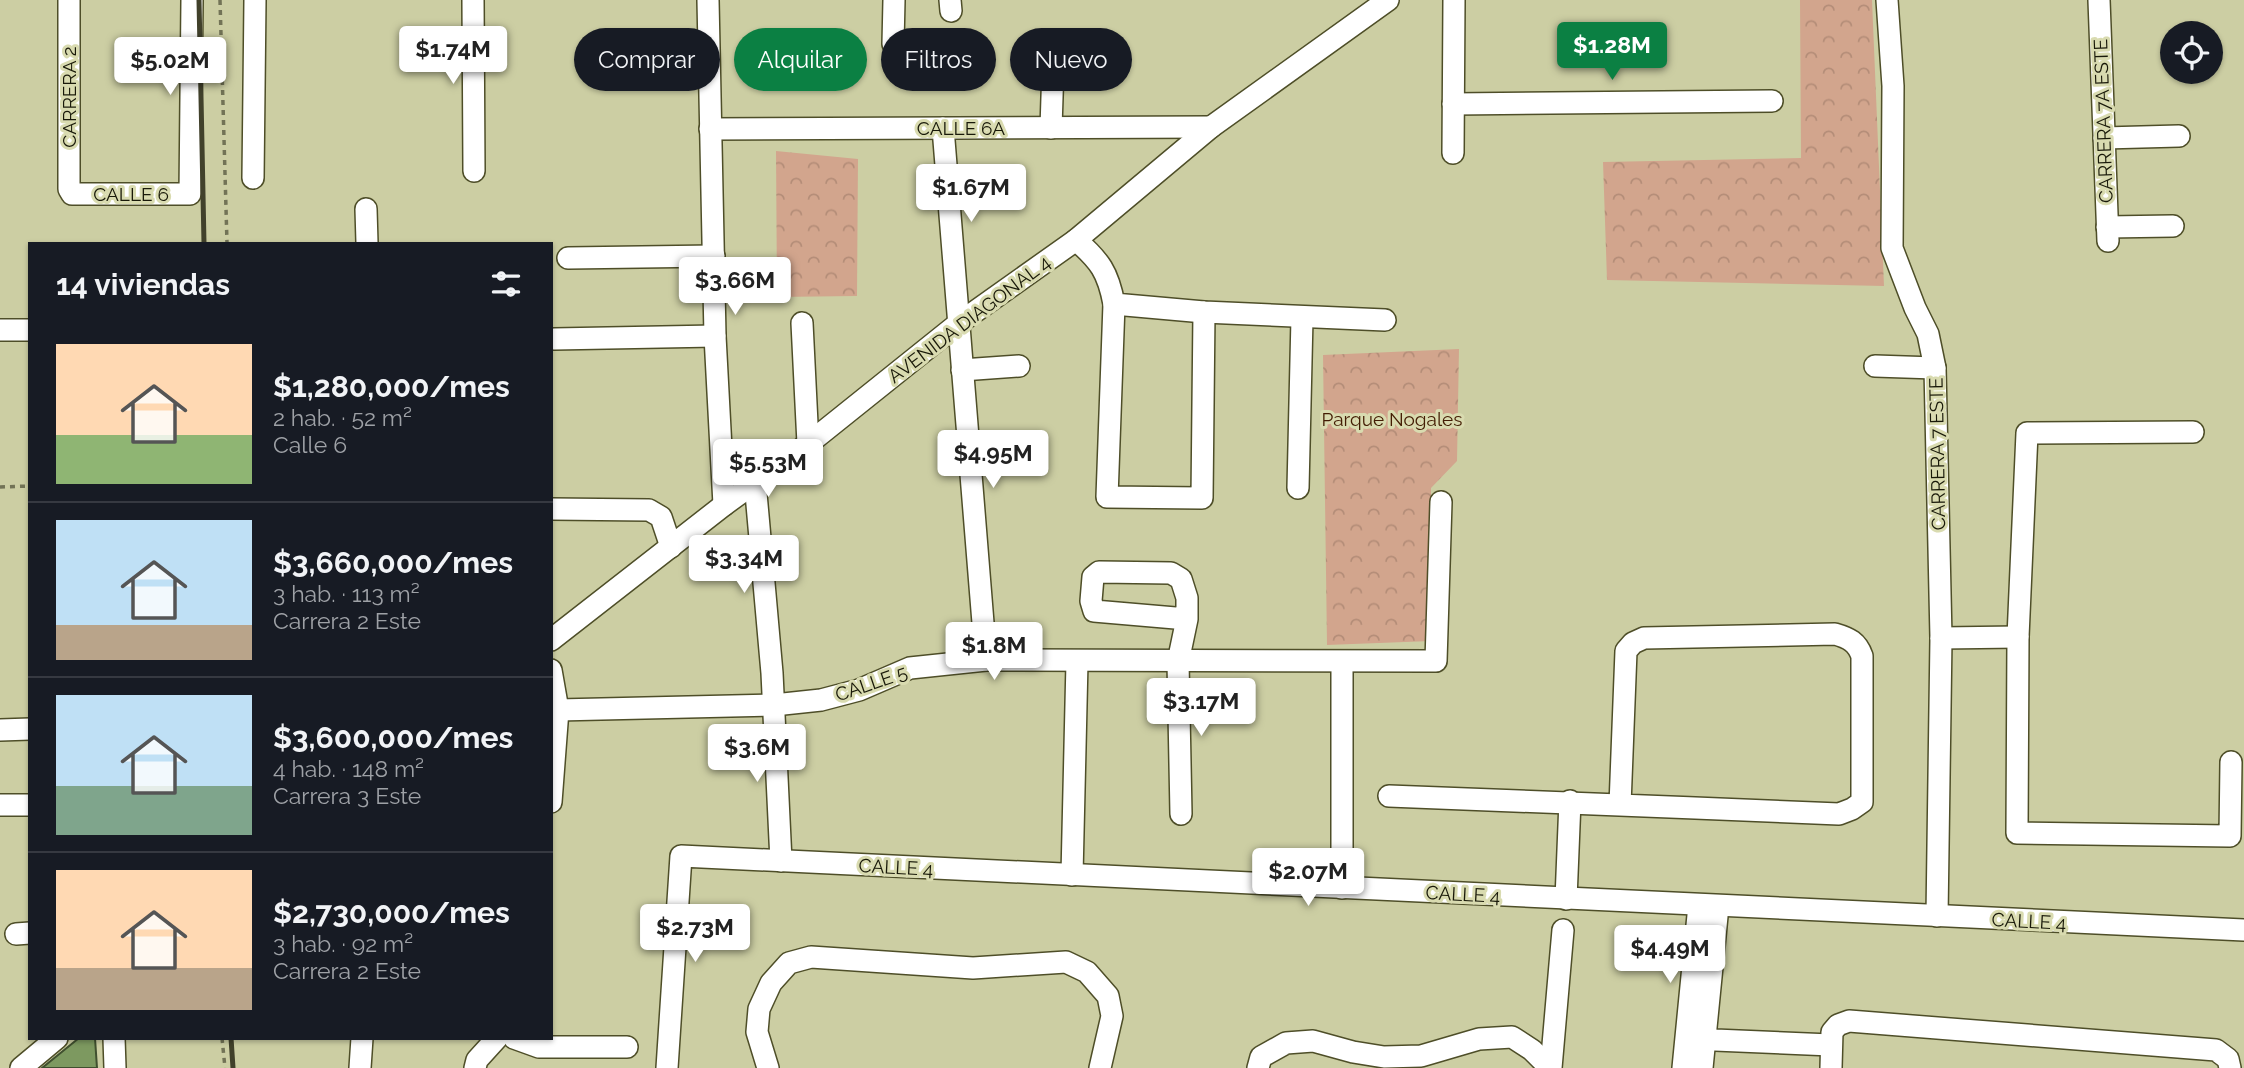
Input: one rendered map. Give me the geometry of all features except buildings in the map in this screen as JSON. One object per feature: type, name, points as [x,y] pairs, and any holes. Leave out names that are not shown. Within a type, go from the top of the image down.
[{"type":"street","name":"CARRERA 2","points":[[69,0],[69,189],[72,194]]},
{"type":"street","name":"CALLE 6","points":[[72,194],[190,194],[192,0]]},
{"type":"street","points":[[253,178],[255,0]]},
{"type":"street","points":[[473,0],[474,171]]},
{"type":"street","points":[[708,0],[715,336],[724,505]]},
{"type":"street","points":[[893,28],[894,0]]},
{"type":"street","name":"AVENIDA DIAGONAL 4","points":[[553,638],[724,505],[808,444],[959,323],[1076,240],[1211,127],[1388,0]]},
{"type":"street","points":[[1453,153],[1454,0]]},
{"type":"street","name":"CARRERA 7 ESTE","points":[[1887,0],[1893,86],[1892,248],[1927,334],[1935,369],[1941,638],[1937,916]]},
{"type":"street","name":"CARRERA 7A ESTE","points":[[2099,0],[2107,234],[2173,226]]},
{"type":"street","points":[[1051,128],[1052,91]]},
{"type":"street","points":[[1453,104],[1772,101]]},
{"type":"street","name":"CALLE 6A","points":[[710,129],[1211,127]]},
{"type":"street","points":[[943,128],[986,660]]},
{"type":"street","points":[[2104,138],[2179,136]]},
{"type":"street","points":[[366,209],[367,242]]},
{"type":"street","points":[[1076,240],[1097,258],[1110,284],[1114,304],[1107,497],[1202,498],[1204,312]]},
{"type":"street","points":[[568,258],[714,256]]},
{"type":"street","points":[[1114,304],[1302,318],[1385,320]]},
{"type":"street","points":[[1298,488],[1302,318]]},
{"type":"street","points":[[802,323],[808,444]]},
{"type":"street","points":[[0,330],[28,330]]},
{"type":"street","points":[[554,339],[715,336]]},
{"type":"street","points":[[962,370],[1018,366]]},
{"type":"street","points":[[1875,366],[1935,369]]},
{"type":"street","points":[[2193,432],[2027,433],[2018,637],[2017,833],[2230,836],[2231,762]]},
{"type":"street","points":[[755,482],[774,705],[781,861]]},
{"type":"street","name":"CALLE 5","points":[[558,710],[774,705],[821,700],[859,690],[910,668],[986,660],[1436,661],[1441,502]]},
{"type":"street","points":[[553,509],[649,510],[661,517],[671,547]]},
{"type":"street","points":[[1181,814],[1178,662],[1187,619]]},
{"type":"street","points":[[1389,796],[1839,814],[1862,802],[1862,656],[1858,645],[1847,637],[1835,634],[1644,638],[1633,643],[1626,651],[1620,805]]},
{"type":"street","points":[[1941,638],[2018,637]]},
{"type":"street","points":[[1072,875],[1077,662]]},
{"type":"street","points":[[1342,662],[1342,888]]},
{"type":"street","points":[[553,681],[558,710],[553,776]]},
{"type":"street","points":[[0,730],[28,729]]},
{"type":"street","points":[[1566,899],[1570,802]]},
{"type":"street","points":[[0,806],[28,805]]},
{"type":"street","name":"CALLE 4","points":[[667,1068],[681,856],[2244,930]]},
{"type":"street","points":[[1702,1068],[1708,906]]},
{"type":"street","points":[[1684,1068],[1708,906]]},
{"type":"street","points":[[1550,1068],[1563,930]]},
{"type":"street","points":[[768,1068],[757,1032],[759,1009],[771,983],[789,963],[811,957],[973,968],[1066,962],[1087,972],[1108,996],[1112,1016],[1100,1068]]},
{"type":"street","points":[[1830,1068],[1832,1032],[1838,1025],[1849,1021],[2216,1050],[2228,1059],[2230,1068]]},
{"type":"street","points":[[1258,1068],[1261,1057],[1286,1043],[1313,1041],[1384,1057],[1421,1056],[1479,1039],[1512,1037],[1532,1050],[1550,1068]]},
{"type":"street","points":[[1705,1038],[1831,1045]]},
{"type":"street","points":[[21,1068],[55,1040]]},
{"type":"street","points":[[114,1040],[115,1068]]},
{"type":"street","points":[[360,1068],[362,1040]]},
{"type":"street","points":[[475,1068],[477,1060],[495,1040]]},
{"type":"street","points":[[520,1040],[540,1047],[627,1047]]},
{"type":"path","points":[[220,0],[227,242]]},
{"type":"path","points":[[0,487],[28,486]]},
{"type":"path","points":[[222,1040],[225,1068]]},
{"type":"green space","points":[[1800,0],[1872,0],[1884,286],[1607,280],[1603,162],[1801,158]]},
{"type":"green space","points":[[776,151],[858,159],[857,296],[777,297]]},
{"type":"green space","name":"Parque Nogales","points":[[1459,349],[1457,461],[1431,488],[1431,641],[1327,645],[1323,355]]},
{"type":"railway","points":[[199,0],[204,242]]},
{"type":"railway","points":[[231,1040],[233,1068]]}]
